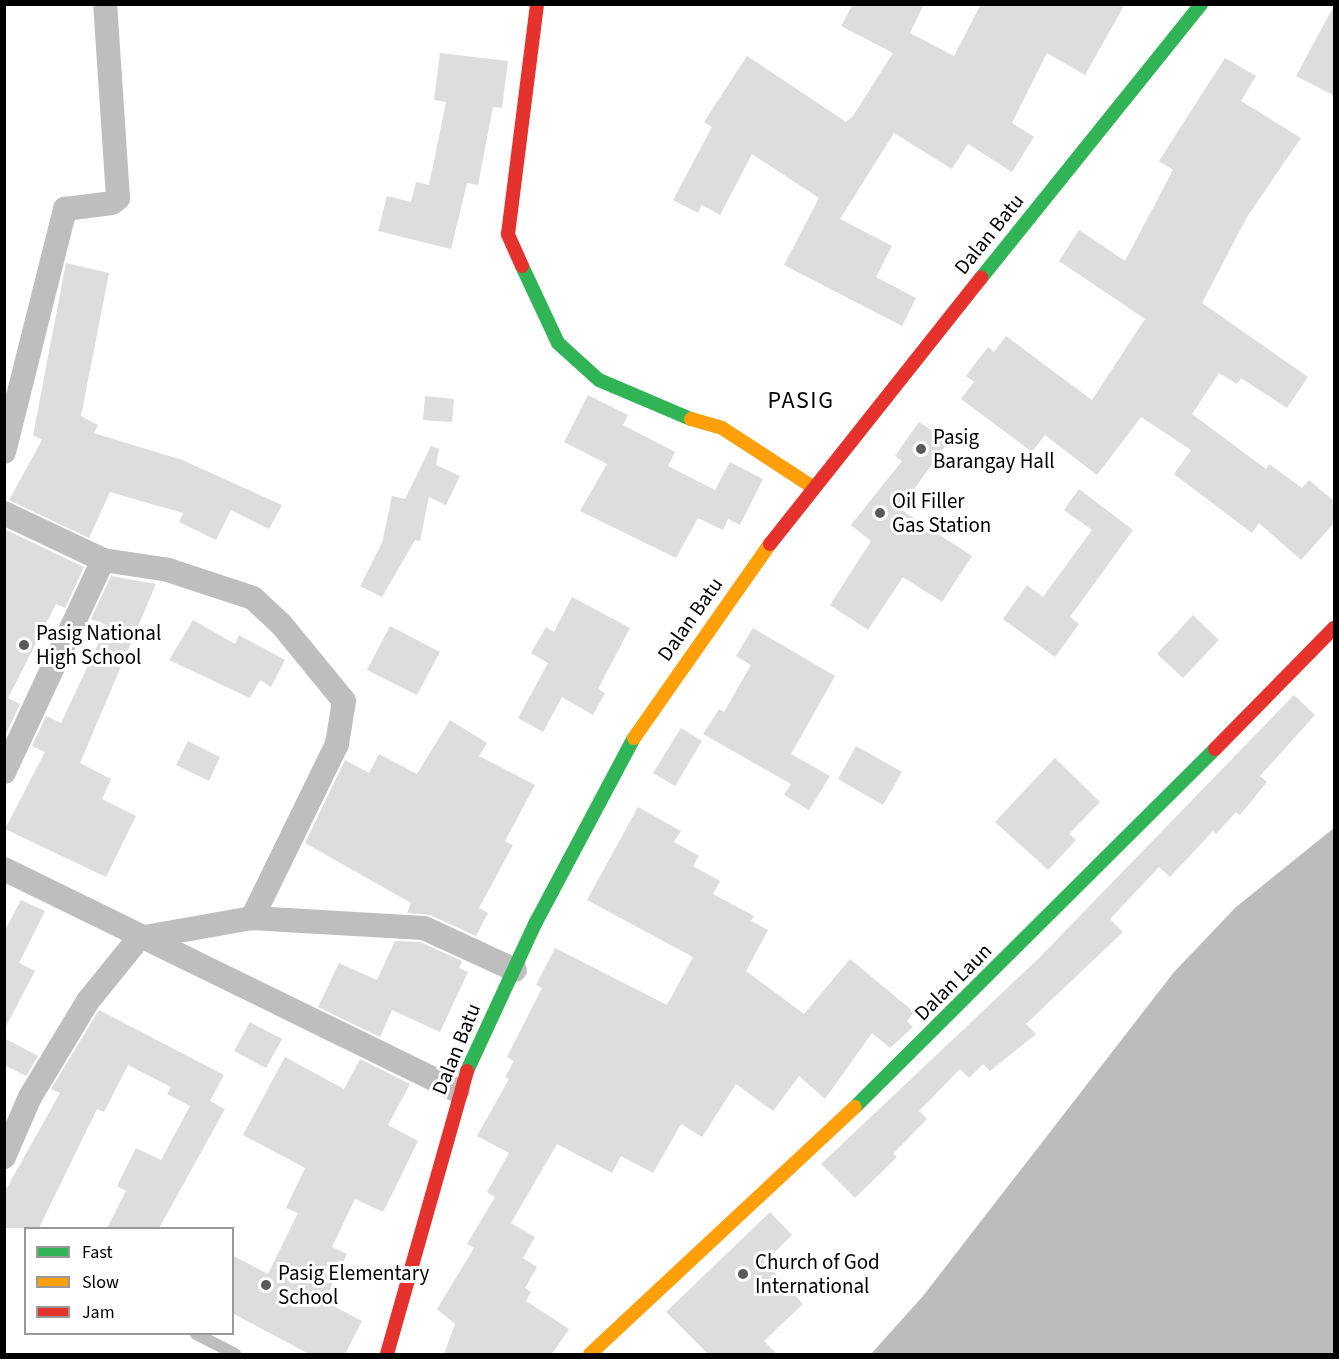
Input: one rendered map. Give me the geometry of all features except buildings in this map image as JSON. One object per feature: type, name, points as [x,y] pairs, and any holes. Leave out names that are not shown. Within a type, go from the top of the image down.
[{"type":"street","points":[[4,452],[65,209],[112,204],[118,198],[105,4]]},
{"type":"street","points":[[537,4],[508,234],[558,343],[599,380],[664,411],[722,428],[813,488]]},
{"type":"street","name":"Dalan Batu","points":[[387,1354],[458,1091],[515,970],[635,736],[701,637],[813,488],[1200,4]]},
{"type":"street","points":[[4,513],[103,560],[168,570],[253,598],[281,624],[344,701],[337,744],[252,918]]},
{"type":"street","points":[[4,772],[103,560]]},
{"type":"street","name":"Dalan Laun","points":[[590,1354],[936,1030],[1335,628]]},
{"type":"street","points":[[4,869],[139,938],[458,1091]]},
{"type":"street","points":[[4,1156],[30,1097],[88,1001],[139,938],[252,918],[424,928],[515,970]]},
{"type":"lane","points":[[198,1335],[235,1354]]},
{"type":"shaded area","points":[[1334,828],[1334,1354],[871,1354],[923,1296],[1174,972],[1236,907]]},
{"type":"traffic: fast","points":[[981,278],[1201,4]]},
{"type":"traffic: fast","points":[[522,266],[558,343],[599,380],[691,419]]},
{"type":"traffic: fast","points":[[467,1071],[536,922],[634,738]]},
{"type":"traffic: fast","points":[[855,1107],[1215,749]]},
{"type":"traffic: slow","points":[[691,419],[722,428],[813,487]]},
{"type":"traffic: slow","points":[[634,738],[770,544]]},
{"type":"traffic: slow","points":[[590,1354],[855,1107]]},
{"type":"traffic: jam","points":[[522,266],[508,234],[537,4]]},
{"type":"traffic: jam","points":[[770,544],[981,278]]},
{"type":"traffic: jam","points":[[1215,749],[1334,628]]},
{"type":"traffic: jam","points":[[387,1354],[467,1071]]},
{"type":"place","name":"Pasig Barangay Hall","points":[[921,449]]},
{"type":"place","name":"Oil Filler Gas Station","points":[[880,513]]},
{"type":"place","name":"Pasig National High School","points":[[24,645]]},
{"type":"place","name":"Church of God International","points":[[743,1274]]},
{"type":"place","name":"Pasig Elementary School","points":[[266,1285]]},
{"type":"district","name":"PASIG","points":[[801,401]]}]
